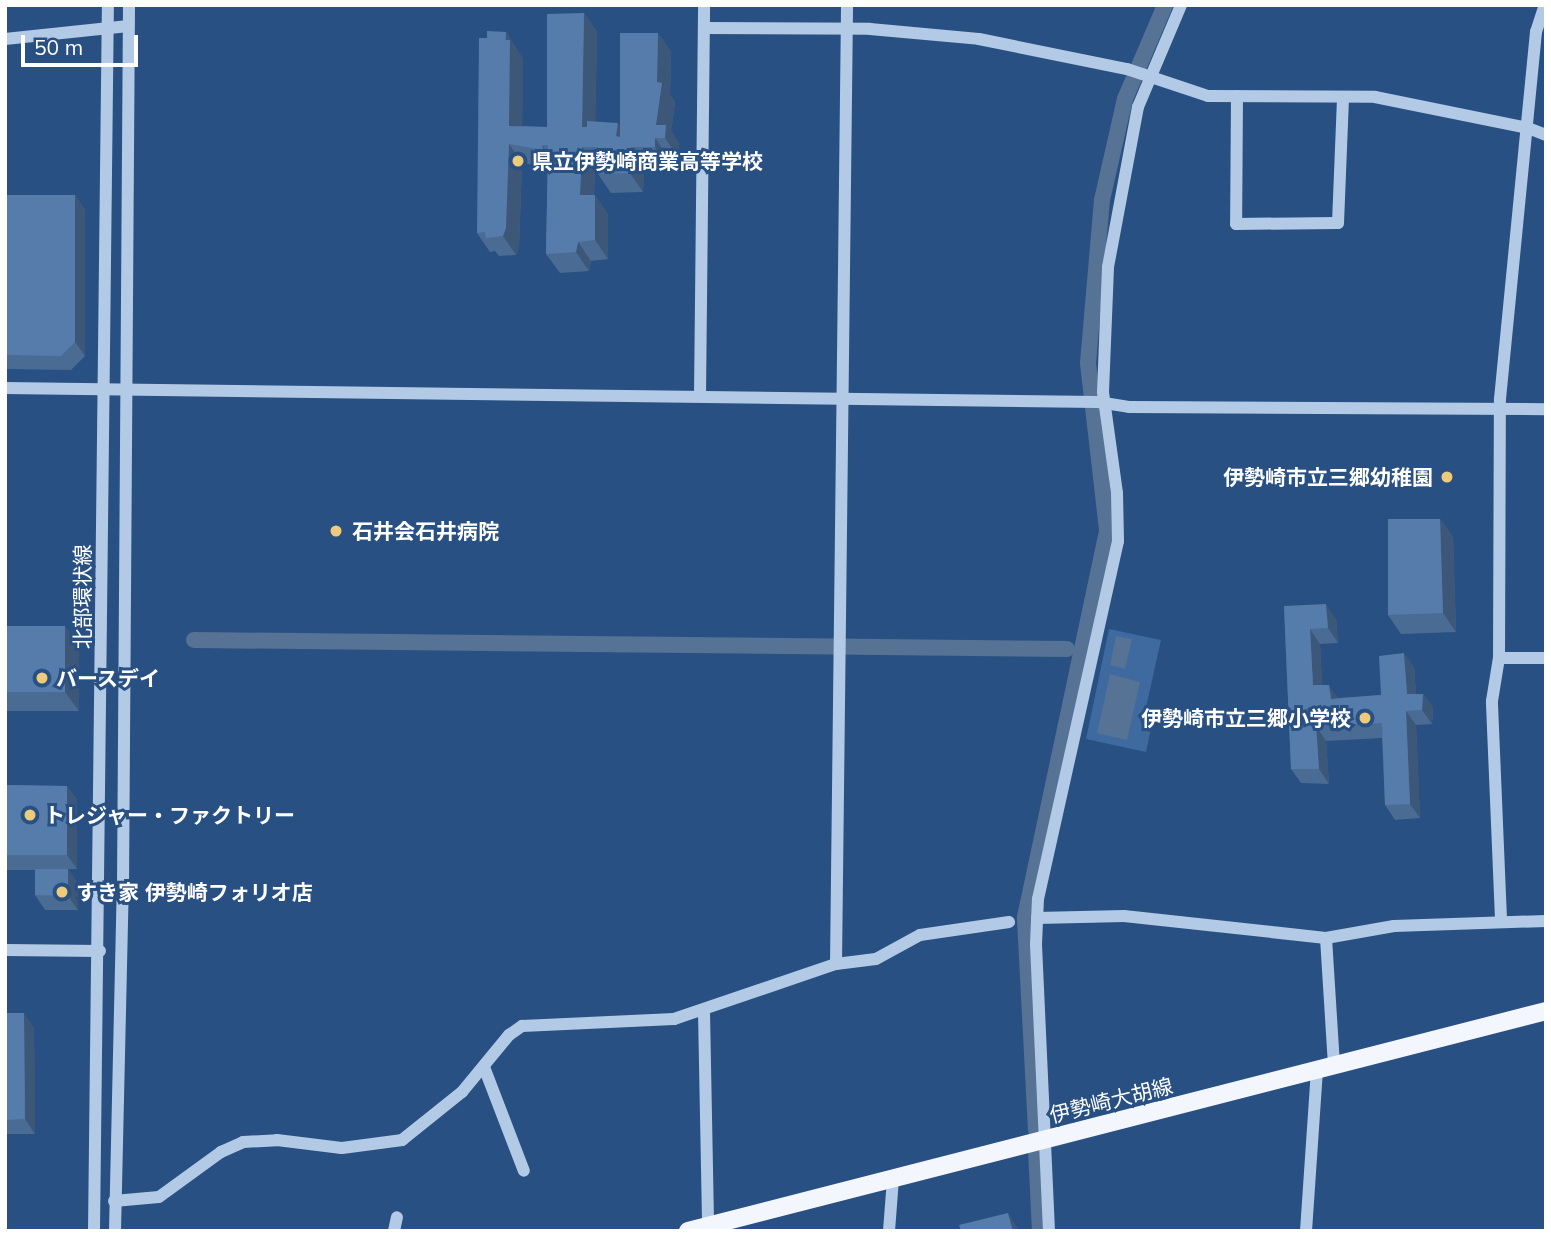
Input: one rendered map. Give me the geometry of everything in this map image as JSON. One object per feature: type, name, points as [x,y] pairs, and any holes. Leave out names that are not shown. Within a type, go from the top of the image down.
[{"type":"main road","name":"伊勢崎大胡線","points":[[688,1231],[1546,1011]]},
{"type":"street","name":"北部環状線","points":[[94,1231],[100,951],[101,390],[108,5]]},
{"type":"street","name":"北部環状線","points":[[115,1231],[123,887],[129,5]]},
{"type":"street","points":[[699,396],[704,5]]},
{"type":"street","points":[[836,964],[847,5]]},
{"type":"street","points":[[1049,1231],[1037,918],[1116,557],[1117,493],[1101,404],[1102,338],[1108,267],[1127,149],[1148,78],[1181,5]]},
{"type":"street","points":[[1501,919],[1492,701],[1499,658],[1501,408],[1536,32],[1545,5]]},
{"type":"street","points":[[5,38],[39,38],[108,26],[128,26]]},
{"type":"street","points":[[704,28],[847,28],[979,39],[1127,69],[1208,96],[1375,97],[1528,128],[1546,135]]},
{"type":"street","points":[[1237,96],[1236,224],[1338,223],[1343,98]]},
{"type":"street","points":[[5,388],[1546,408]]},
{"type":"street","points":[[1499,658],[1546,658]]},
{"type":"street","points":[[1037,918],[1124,916],[1326,938],[1384,927],[1501,919],[1546,921]]},
{"type":"street","points":[[114,1201],[159,1197],[221,1152],[243,1142],[277,1140],[342,1148],[402,1140],[440,1113],[485,1068],[509,1035],[522,1027],[649,1023],[704,1012],[836,964],[876,959],[928,933],[1009,922]]},
{"type":"street","points":[[1306,1231],[1326,1068],[1326,938]]},
{"type":"street","points":[[5,950],[100,951]]},
{"type":"street","points":[[704,1012],[708,1225]]},
{"type":"street","points":[[485,1068],[524,1171]]},
{"type":"street","points":[[889,1231],[893,1179]]},
{"type":"street","points":[[394,1231],[397,1217]]},
{"type":"shaded area","points":[[1109,629],[1161,640],[1143,721],[1152,724],[1146,752],[1086,739]]},
{"type":"shaded area","points":[[1116,636],[1132,639],[1125,669],[1110,665]]},
{"type":"shaded area","points":[[1110,674],[1140,682],[1127,740],[1097,733]]},
{"type":"building","points":[[584,13],[582,127],[587,127],[587,121],[618,123],[616,136],[620,137],[620,33],[658,33],[657,82],[662,83],[656,125],[666,125],[665,138],[655,138],[655,147],[631,147],[630,173],[598,174],[598,147],[582,147],[580,195],[595,195],[595,240],[578,242],[576,252],[546,254],[548,145],[542,145],[543,150],[509,144],[506,228],[503,236],[486,238],[485,232],[477,233],[479,38],[487,38],[487,31],[506,32],[505,40],[510,40],[509,126],[547,127],[547,14]]},
{"type":"building","points":[[5,195],[75,195],[75,342],[61,356],[5,355]]},
{"type":"building","points":[[1388,519],[1440,519],[1443,613],[1388,615]]},
{"type":"building","name":"伊勢崎市立三郷小学校","points":[[1326,604],[1328,628],[1310,629],[1313,685],[1329,685],[1331,699],[1381,695],[1379,656],[1404,653],[1407,694],[1423,694],[1422,710],[1406,711],[1410,804],[1385,805],[1382,723],[1316,726],[1319,769],[1291,769],[1284,606]]},
{"type":"building","points":[[5,626],[65,626],[65,692],[5,692]]},
{"type":"building","points":[[5,785],[67,786],[67,855],[5,855]]},
{"type":"building","points":[[35,869],[68,869],[68,896],[35,895]]},
{"type":"building","points":[[5,1013],[24,1013],[25,1119],[5,1120]]},
{"type":"building","points":[[1008,1213],[1013,1231],[961,1231],[959,1225]]},
{"type":"waterway","points":[[1036,1130],[1025,917],[1107,530],[1088,363],[1102,200],[1125,99],[1165,5]]},
{"type":"waterway","points":[[194,640],[1067,649]]},
{"type":"waterway","points":[[1036,1150],[1040,1231]]},
{"type":"place","name":"県立伊勢崎商業高等学校","points":[[518,161]]},
{"type":"place","name":"伊勢崎市立三郷幼稚園","points":[[1447,477]]},
{"type":"place","name":"石井会石井病院","points":[[336,531]]},
{"type":"place","name":"バースデイ","points":[[42,678]]},
{"type":"place","name":"伊勢崎市立三郷小学校","points":[[1365,718]]},
{"type":"place","name":"トレジャー・ファクトリー","points":[[30,815]]},
{"type":"place","name":"すき家 伊勢崎フォリオ店","points":[[62,892]]}]
